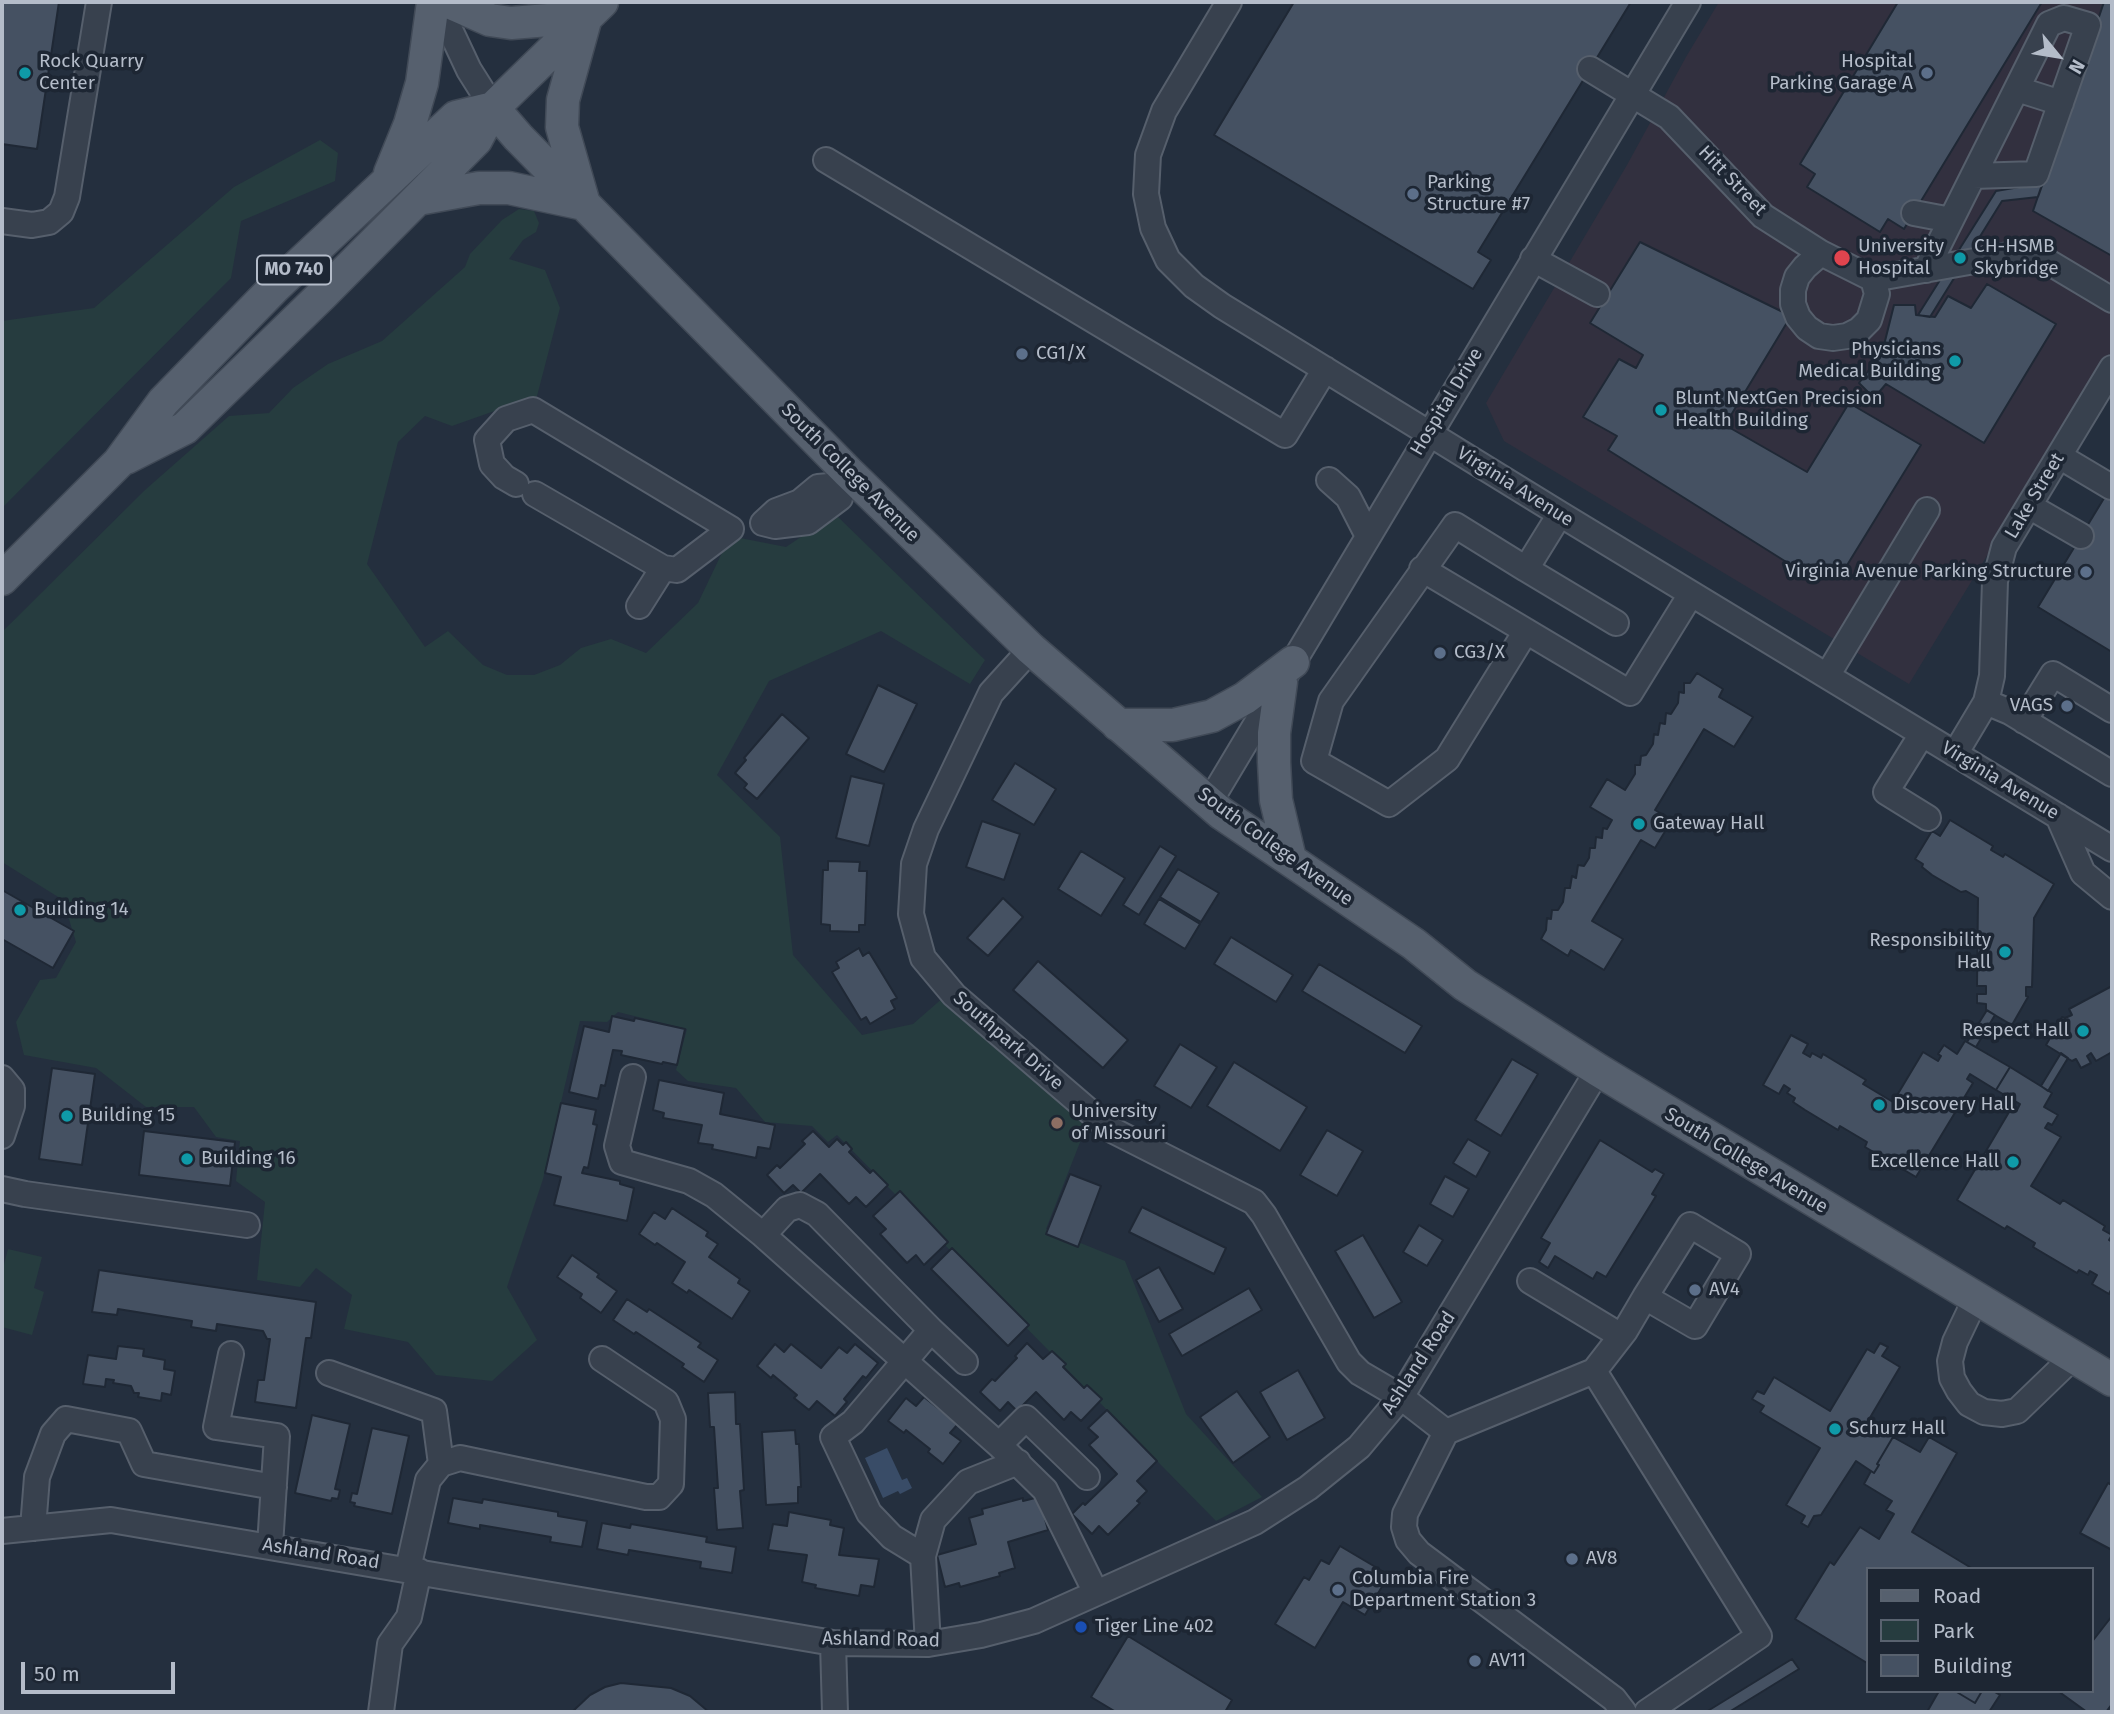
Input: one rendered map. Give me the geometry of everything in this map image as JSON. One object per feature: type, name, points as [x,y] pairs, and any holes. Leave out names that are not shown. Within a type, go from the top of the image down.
[{"type":"main road","points":[[387,182],[410,124],[422,83],[435,2]]},
{"type":"main road","points":[[418,199],[479,188],[509,188],[584,204],[562,127],[563,100],[594,9],[511,23],[490,20],[449,2]]},
{"type":"main road","name":"MO 740","points":[[119,462],[186,428],[476,140],[492,108],[594,9]]},
{"type":"main road","name":"MO 740","points":[[2,579],[119,462],[163,402],[275,287],[456,117],[492,108]]},
{"type":"main road","name":"South College Avenue","points":[[492,108],[847,481],[1031,649],[1209,803],[1414,944],[1465,985],[1598,1070],[1975,1300],[2112,1380]]},
{"type":"main road","points":[[1118,725],[1173,725],[1212,716],[1287,672]]},
{"type":"main road","points":[[1287,672],[1274,733],[1274,762],[1276,800],[1290,859]]},
{"type":"street","points":[[2,221],[32,225],[48,222],[61,212],[66,197],[99,2]]},
{"type":"street","points":[[435,2],[469,70],[492,108]]},
{"type":"street","name":"Virginia Avenue","points":[[1229,2],[1164,111],[1148,155],[1146,194],[1153,228],[1168,260],[1194,286],[1560,514],[2112,849]]},
{"type":"street","name":"Hospital Drive","points":[[1209,803],[1688,2]]},
{"type":"street","points":[[1926,270],[1973,176],[2017,89],[2049,24],[2064,19],[2088,25],[2036,174],[1973,176]]},
{"type":"street","name":"Hitt Street","points":[[1590,69],[1669,117],[1763,216],[1821,253],[1873,279]]},
{"type":"street","points":[[2017,89],[2061,103]]},
{"type":"street","points":[[826,160],[1285,435],[1325,369]]},
{"type":"street","points":[[1914,214],[1951,220]]},
{"type":"street","points":[[1821,253],[1797,277],[1793,290],[1793,304],[1798,317],[1807,328],[1819,336],[1847,336],[1864,325],[1875,307],[1877,294],[1873,279],[2014,254],[2030,254],[2112,300]]},
{"type":"street","points":[[1533,259],[1597,294]]},
{"type":"street","name":"Lake Street","points":[[1955,754],[1986,702],[1992,676],[1995,581],[2004,547],[2112,368]]},
{"type":"street","points":[[731,530],[533,410],[506,419],[487,440],[492,464],[504,477],[663,568],[677,570],[731,530],[762,523],[776,511],[800,502],[818,487],[847,481]]},
{"type":"street","points":[[2059,456],[2111,488]]},
{"type":"street","points":[[1329,480],[1348,498],[1368,536]]},
{"type":"street","points":[[2029,506],[2081,536]]},
{"type":"street","points":[[1827,676],[1927,510]]},
{"type":"street","points":[[1526,569],[1560,514]]},
{"type":"street","points":[[1526,631],[1447,759],[1389,804],[1314,761],[1331,701],[1455,525],[1616,623]]},
{"type":"street","points":[[639,606],[663,568]]},
{"type":"street","points":[[1422,569],[1630,693],[1691,594]]},
{"type":"street","name":"Southpark Drive","points":[[1031,649],[991,693],[918,852],[914,864],[911,914],[923,958],[954,995],[1110,1129],[1254,1202],[1349,1362],[1360,1373],[1401,1397],[1446,1432]]},
{"type":"street","points":[[2024,721],[2053,674],[2112,710]]},
{"type":"street","points":[[1986,702],[2024,721],[2112,775]]},
{"type":"street","points":[[1922,734],[1886,792],[1928,818]]},
{"type":"street","points":[[2058,816],[2083,873],[2112,897]]},
{"type":"street","name":"Ashland Road","points":[[2,1531],[111,1520],[833,1643],[928,1644],[981,1635],[1034,1621],[1255,1522],[1308,1488],[1359,1447],[1401,1397],[1598,1070]]},
{"type":"street","points":[[634,1077],[617,1146],[622,1162],[689,1181],[714,1195],[763,1235],[1018,1462],[1045,1490],[1096,1593]]},
{"type":"street","points":[[2,1078],[12,1090],[12,1106],[2,1136]]},
{"type":"street","points":[[2,1189],[247,1225]]},
{"type":"street","points":[[763,1235],[787,1209],[800,1205],[817,1214],[930,1331],[965,1362]]},
{"type":"street","points":[[1530,1281],[1621,1336]]},
{"type":"street","points":[[1624,1712],[1614,1699],[1419,1553],[1408,1540],[1404,1527],[1405,1514],[1446,1432],[1594,1371],[1621,1336],[1645,1297]]},
{"type":"street","points":[[1975,1300],[1955,1342],[1950,1361],[1952,1378],[1969,1404],[1984,1412],[2002,1414],[2017,1411],[2072,1358]]},
{"type":"street","points":[[923,1556],[892,1537],[869,1513],[833,1437],[853,1422],[930,1331]]},
{"type":"street","points":[[231,1354],[216,1427],[277,1436],[270,1546]]},
{"type":"street","points":[[381,1712],[390,1644],[409,1617],[413,1570],[428,1479],[440,1464],[460,1458],[646,1497],[659,1497],[671,1484],[673,1419],[666,1402],[602,1359]]},
{"type":"street","points":[[1594,1371],[1759,1636],[1647,1712]]},
{"type":"street","points":[[329,1373],[434,1411],[440,1464]]},
{"type":"street","points":[[999,1445],[1026,1418],[1087,1477]]},
{"type":"street","points":[[33,1528],[37,1477],[54,1434],[66,1419],[129,1431],[144,1464],[274,1487]]},
{"type":"street","points":[[928,1644],[923,1556],[933,1520],[968,1482],[1018,1462]]},
{"type":"street","points":[[833,1643],[835,1712]]},
{"type":"shaded area","name":"University Hospital","points":[[1719,2],[2112,2],[2112,350],[1909,684],[1504,441],[1486,403],[1627,165]]},
{"type":"green space","points":[[320,140],[338,153],[335,181],[241,221],[231,278],[2,508],[2,321],[94,308],[234,187]]},
{"type":"green space","points":[[519,209],[534,211],[539,223],[536,232],[523,240],[509,259],[545,270],[560,308],[537,396],[452,426],[425,416],[398,442],[367,564],[425,647],[448,631],[483,665],[507,675],[534,675],[560,665],[581,648],[611,639],[646,653],[698,603],[730,536],[786,547],[835,514],[985,660],[970,684],[881,631],[769,681],[717,775],[780,837],[793,955],[862,1035],[913,1024],[944,997],[1086,1127],[1046,1229],[1125,1261],[1186,1414],[1262,1497],[1216,1521],[837,1135],[828,1142],[812,1126],[765,1122],[736,1088],[688,1081],[676,1070],[687,1029],[618,1012],[607,1022],[580,1021],[543,1179],[507,1287],[537,1340],[492,1381],[436,1375],[408,1342],[344,1329],[352,1295],[316,1268],[300,1287],[257,1280],[265,1202],[236,1181],[240,1141],[216,1137],[194,1107],[146,1107],[96,1068],[24,1055],[16,1022],[40,980],[56,978],[76,942],[63,900],[2,862],[2,632],[145,490],[229,416],[269,413],[293,388],[328,364],[382,341],[465,267],[470,254],[502,220]]},
{"type":"green space","points":[[8,1249],[42,1257],[34,1288],[44,1292],[32,1335],[2,1327],[2,1272]]},
{"type":"water","points":[[887,1448],[902,1480],[907,1478],[912,1488],[883,1498],[865,1458]]},
{"type":"building","name":"Rock Quarry Center","points":[[2,2],[59,2],[37,149],[2,144]]},
{"type":"building","name":"Parking Structure #7","points":[[1294,2],[1631,2],[1478,252],[1491,260],[1473,289],[1214,135]]},
{"type":"building","name":"Hospital Parking Garage A","points":[[1898,2],[2042,2],[1904,229],[1888,219],[1880,232],[1807,187],[1815,174],[1800,164]]},
{"type":"building","points":[[2104,2],[2112,2],[2112,256],[2033,211]]},
{"type":"building","name":"CH-HSMB Skybridge","points":[[2043,183],[2038,197],[2002,201],[1930,317],[1918,315],[1996,191]]},
{"type":"building","name":"Blunt NextGen Precision Health Building","points":[[1640,242],[1791,316],[1725,425],[1807,472],[1849,403],[1921,445],[1841,575],[1827,566],[1815,580],[1608,450],[1617,436],[1583,417],[1619,359],[1636,368],[1643,355],[1590,323]]},
{"type":"building","name":"Physicians Medical Building","points":[[1987,284],[2056,324],[1984,443],[1886,384],[1874,398],[1859,383],[1882,353],[1894,305],[1915,305],[1916,315],[1935,317],[1948,296],[1971,308]]},
{"type":"building","name":"Virginia Avenue Parking Structure","points":[[2112,485],[2112,652],[2038,607]]},
{"type":"building","name":"Gateway Hall","points":[[1697,673],[1723,689],[1719,697],[1753,717],[1734,747],[1704,729],[1655,810],[1672,820],[1655,848],[1641,840],[1592,921],[1623,939],[1604,970],[1571,950],[1568,956],[1541,939],[1546,930],[1547,918],[1551,919],[1552,910],[1558,910],[1563,902],[1565,888],[1570,888],[1572,876],[1576,878],[1578,865],[1584,866],[1589,858],[1590,848],[1595,848],[1596,837],[1602,838],[1603,828],[1607,829],[1612,820],[1590,807],[1607,779],[1625,790],[1635,774],[1635,765],[1640,765],[1641,756],[1646,755],[1653,744],[1654,734],[1658,735],[1660,723],[1665,724],[1666,713],[1671,714],[1678,703],[1679,692],[1684,693],[1684,683],[1690,683]]},
{"type":"building","points":[[878,685],[917,704],[884,772],[846,754]]},
{"type":"building","points":[[782,714],[809,738],[757,799],[744,788],[747,784],[735,773],[746,760],[744,758]]},
{"type":"building","points":[[1015,763],[1056,789],[1034,825],[992,800]]},
{"type":"building","points":[[851,776],[884,784],[869,846],[836,838]]},
{"type":"building","name":"Responsibility Hall","points":[[1950,820],[1993,846],[1991,850],[2003,857],[2005,854],[2054,884],[2034,918],[2032,987],[2026,987],[2028,997],[2012,1025],[1986,1010],[1986,1004],[1977,1003],[1977,994],[1986,994],[1986,986],[1977,986],[1978,898],[1966,891],[1961,892],[1932,875],[1915,859],[1932,831],[1940,836]]},
{"type":"building","points":[[982,821],[1020,834],[1004,880],[966,867]]},
{"type":"building","points":[[1160,846],[1176,856],[1139,915],[1123,905]]},
{"type":"building","points":[[1081,851],[1125,878],[1101,916],[1058,889]]},
{"type":"building","points":[[828,861],[860,862],[859,871],[867,871],[865,925],[859,925],[859,932],[830,931],[830,925],[821,924],[823,870],[828,870]]},
{"type":"building","points":[[1178,869],[1219,893],[1201,922],[1160,897]]},
{"type":"building","name":"Building 14","points":[[2,890],[74,931],[53,968],[2,939]]},
{"type":"building","points":[[1003,898],[1023,917],[988,956],[967,938]]},
{"type":"building","points":[[1159,899],[1200,924],[1185,949],[1144,924]]},
{"type":"building","points":[[1231,937],[1293,975],[1276,1002],[1214,964]]},
{"type":"building","points":[[859,948],[863,956],[869,952],[897,998],[891,1001],[895,1009],[870,1024],[866,1017],[861,1020],[832,972],[839,968],[836,962]]},
{"type":"building","points":[[1038,961],[1128,1040],[1103,1068],[1013,990]]},
{"type":"building","points":[[1319,964],[1422,1026],[1405,1053],[1302,991]]},
{"type":"building","name":"Respect Hall","points":[[2112,986],[2112,1052],[2096,1061],[2091,1053],[2087,1056],[2091,1063],[2081,1068],[2076,1059],[2072,1061],[2046,1045],[2062,1017],[2072,1015],[2069,1009]]},
{"type":"building","points":[[1987,1010],[1995,1015],[1976,1047],[1967,1042]]},
{"type":"building","points":[[612,1016],[685,1029],[677,1065],[621,1055],[622,1051],[613,1050],[605,1086],[601,1085],[598,1099],[569,1092],[584,1026],[609,1032]]},
{"type":"building","name":"Discovery Hall","points":[[1791,1035],[1808,1044],[1803,1053],[1810,1057],[1812,1053],[1821,1058],[1823,1054],[1866,1080],[1863,1084],[1893,1102],[1923,1052],[1938,1061],[1941,1056],[1938,1054],[1944,1045],[1957,1054],[1965,1041],[2010,1067],[1996,1090],[1970,1074],[1967,1079],[1973,1083],[1916,1177],[1865,1147],[1867,1142],[1840,1126],[1838,1130],[1793,1102],[1795,1098],[1787,1093],[1790,1089],[1784,1085],[1779,1094],[1763,1085]]},
{"type":"building","points":[[1180,1044],[1217,1067],[1191,1108],[1154,1086]]},
{"type":"building","points":[[2061,1053],[2068,1058],[2048,1091],[2041,1086]]},
{"type":"building","points":[[1512,1059],[1538,1074],[1501,1136],[1475,1120]]},
{"type":"building","points":[[1234,1062],[1307,1107],[1280,1151],[1207,1106]]},
{"type":"building","name":"Excellence Hall","points":[[2010,1067],[2052,1093],[2044,1107],[2058,1115],[2052,1125],[2048,1123],[2045,1128],[2061,1137],[2031,1186],[2060,1204],[2063,1200],[2105,1226],[2103,1230],[2112,1235],[2109,1240],[2112,1242],[2112,1288],[2109,1294],[2092,1284],[2097,1275],[2090,1271],[2088,1275],[2079,1270],[2077,1273],[2033,1247],[2035,1243],[2007,1226],[2005,1229],[1957,1200],[2012,1107],[2017,1110],[2020,1104],[1996,1090]]},
{"type":"building","name":"Building 15","points":[[52,1068],[95,1074],[82,1165],[39,1159]]},
{"type":"building","points":[[659,1080],[724,1093],[720,1114],[775,1125],[770,1149],[758,1147],[756,1158],[712,1149],[713,1145],[698,1143],[702,1125],[663,1118],[664,1113],[653,1110]]},
{"type":"building","points":[[561,1103],[596,1110],[593,1124],[597,1125],[588,1168],[584,1167],[582,1173],[620,1181],[620,1184],[634,1188],[627,1221],[554,1205],[561,1177],[545,1173]]},
{"type":"building","points":[[1327,1130],[1363,1151],[1337,1196],[1300,1175]]},
{"type":"building","name":"Building 16","points":[[144,1131],[235,1142],[230,1186],[139,1175]]},
{"type":"building","points":[[813,1131],[829,1147],[837,1139],[843,1145],[846,1142],[852,1149],[849,1152],[870,1173],[873,1170],[888,1185],[866,1207],[856,1197],[849,1204],[820,1174],[801,1193],[793,1185],[784,1193],[767,1175],[777,1165],[780,1168],[805,1144],[802,1141]]},
{"type":"building","points":[[1468,1139],[1490,1152],[1476,1177],[1453,1163]]},
{"type":"building","points":[[1600,1140],[1652,1172],[1655,1169],[1664,1174],[1652,1194],[1656,1196],[1606,1277],[1597,1272],[1593,1279],[1555,1256],[1548,1268],[1539,1262],[1550,1243],[1541,1238]]},
{"type":"building","points":[[1070,1174],[1101,1186],[1078,1247],[1046,1234]]},
{"type":"building","points":[[1445,1176],[1469,1189],[1453,1217],[1430,1204]]},
{"type":"building","points":[[900,1191],[948,1242],[924,1265],[916,1255],[907,1263],[880,1234],[886,1229],[873,1216]]},
{"type":"building","points":[[1142,1207],[1226,1248],[1214,1274],[1129,1232]]},
{"type":"building","points":[[672,1208],[708,1232],[706,1236],[718,1244],[709,1257],[740,1279],[738,1283],[750,1291],[732,1319],[689,1290],[687,1293],[672,1283],[685,1262],[639,1234],[654,1212],[665,1219]]},
{"type":"building","points":[[1419,1225],[1443,1240],[1427,1266],[1403,1252]]},
{"type":"building","points":[[1363,1235],[1402,1302],[1374,1318],[1335,1251]]},
{"type":"building","points":[[952,1248],[1029,1325],[1008,1346],[931,1269]]},
{"type":"building","points":[[572,1255],[617,1291],[601,1313],[580,1298],[582,1294],[557,1277]]},
{"type":"building","points":[[1159,1267],[1183,1309],[1159,1322],[1136,1280]]},
{"type":"building","points":[[99,1270],[316,1302],[311,1338],[306,1338],[296,1408],[255,1402],[258,1380],[264,1380],[270,1339],[267,1339],[263,1331],[217,1324],[216,1331],[191,1327],[192,1321],[118,1309],[117,1315],[92,1312]]},
{"type":"building","points":[[1249,1288],[1262,1310],[1182,1356],[1169,1334]]},
{"type":"building","points":[[627,1299],[647,1312],[649,1309],[701,1343],[698,1347],[718,1360],[704,1382],[682,1367],[684,1364],[613,1320]]},
{"type":"building","points":[[1027,1343],[1043,1359],[1052,1351],[1066,1364],[1063,1367],[1084,1388],[1087,1385],[1102,1399],[1081,1421],[1071,1412],[1064,1420],[1036,1392],[1017,1411],[1008,1402],[1000,1411],[980,1392],[992,1379],[995,1381]]},
{"type":"building","name":"Schurz Hall","points":[[1880,1343],[1888,1347],[1882,1356],[1900,1367],[1868,1421],[1893,1437],[1874,1473],[1856,1461],[1821,1515],[1814,1516],[1808,1527],[1801,1523],[1805,1516],[1786,1505],[1820,1448],[1760,1412],[1764,1406],[1752,1399],[1757,1391],[1764,1394],[1774,1377],[1830,1411],[1867,1349],[1874,1353]]},
{"type":"building","points":[[775,1344],[784,1352],[791,1344],[821,1368],[839,1347],[847,1353],[855,1344],[878,1363],[844,1399],[847,1402],[835,1416],[817,1401],[809,1410],[794,1398],[797,1395],[773,1375],[771,1378],[757,1366]]},
{"type":"building","points":[[118,1346],[144,1349],[143,1356],[165,1360],[164,1369],[175,1371],[171,1395],[162,1393],[161,1401],[138,1397],[139,1393],[134,1393],[131,1386],[106,1379],[105,1387],[83,1384],[88,1355],[116,1359]]},
{"type":"building","points":[[1298,1370],[1325,1418],[1287,1440],[1260,1392]]},
{"type":"building","points":[[1237,1391],[1270,1437],[1233,1463],[1200,1417]]},
{"type":"building","points":[[735,1392],[744,1490],[740,1491],[743,1528],[717,1530],[714,1488],[718,1488],[714,1427],[710,1427],[708,1393]]},
{"type":"building","points":[[924,1397],[958,1424],[950,1433],[961,1441],[943,1464],[928,1452],[930,1449],[906,1430],[904,1433],[888,1421],[906,1398],[916,1406]]},
{"type":"building","points":[[1107,1410],[1157,1461],[1137,1481],[1147,1491],[1137,1501],[1140,1503],[1108,1535],[1099,1526],[1092,1534],[1072,1514],[1117,1474],[1089,1445],[1098,1437],[1088,1428]]},
{"type":"building","points":[[312,1415],[350,1424],[335,1489],[340,1490],[338,1499],[332,1498],[331,1501],[295,1493]]},
{"type":"building","points":[[372,1428],[409,1436],[392,1514],[354,1506],[355,1503],[350,1502],[352,1493],[357,1494]]},
{"type":"building","points":[[795,1430],[796,1444],[799,1444],[801,1487],[798,1487],[798,1503],[766,1505],[762,1432]]},
{"type":"building","points":[[1893,1437],[1920,1452],[1929,1437],[1957,1453],[1912,1532],[1970,1567],[1866,1567],[1866,1662],[1795,1619],[1830,1562],[1834,1565],[1860,1527],[1879,1539],[1894,1514],[1886,1510],[1892,1501],[1864,1484],[1871,1471],[1874,1473],[1879,1465],[1877,1464]]},
{"type":"building","points":[[2108,1483],[2112,1485],[2112,1550],[2080,1533]]},
{"type":"building","points":[[1039,1497],[1048,1530],[1008,1542],[1015,1568],[999,1573],[1000,1576],[960,1587],[959,1583],[945,1587],[937,1555],[976,1544],[969,1518],[983,1514],[982,1509],[1023,1498],[1023,1501]]},
{"type":"building","points":[[453,1498],[482,1503],[483,1499],[558,1512],[558,1516],[587,1521],[582,1547],[550,1542],[551,1537],[480,1525],[480,1529],[448,1523]]},
{"type":"building","points":[[789,1512],[831,1520],[830,1525],[844,1528],[839,1555],[879,1559],[874,1587],[861,1585],[859,1596],[815,1588],[816,1585],[802,1582],[807,1555],[768,1550],[773,1524],[787,1526]]},
{"type":"building","points":[[602,1523],[630,1528],[631,1524],[707,1537],[706,1542],[736,1547],[732,1573],[700,1568],[701,1562],[629,1550],[628,1555],[597,1549]]},
{"type":"building","name":"Columbia Fire Department Station 3","points":[[1340,1546],[1389,1575],[1365,1615],[1343,1602],[1315,1648],[1275,1624],[1304,1577],[1309,1580],[1321,1560],[1329,1564]]},
{"type":"building","points":[[2112,1616],[2112,1704],[2106,1712],[2087,1712],[2061,1693],[2093,1693],[2093,1640]]},
{"type":"building","points":[[1128,1636],[1232,1700],[1225,1712],[1116,1712],[1091,1697]]},
{"type":"building","points":[[1792,1659],[1799,1669],[1729,1712],[1706,1712]]},
{"type":"building","points":[[621,1683],[671,1688],[690,1696],[709,1712],[572,1712],[590,1695]]},
{"type":"building","points":[[1938,1693],[1958,1693],[1975,1703],[1981,1693],[2000,1695],[1989,1712],[1927,1712]]},
{"type":"building","points":[[1958,1693],[1981,1693],[1975,1703]]},
{"type":"place","name":"Rock Quarry Center","points":[[25,73]]},
{"type":"place","name":"Hospital Parking Garage A","points":[[1927,73]]},
{"type":"place","name":"Parking Structure #7","points":[[1413,194]]},
{"type":"place","name":"University Hospital","points":[[1842,258]]},
{"type":"place","name":"CH-HSMB Skybridge","points":[[1960,258]]},
{"type":"place","name":"CG1/X","points":[[1022,354]]},
{"type":"place","name":"Physicians Medical Building","points":[[1955,361]]},
{"type":"place","name":"Blunt NextGen Precision Health Building","points":[[1661,410]]},
{"type":"place","name":"Virginia Avenue Parking Structure","points":[[2086,572]]},
{"type":"place","name":"CG3/X","points":[[1440,653]]},
{"type":"place","name":"VAGS","points":[[2067,706]]},
{"type":"place","name":"Gateway Hall","points":[[1639,824]]},
{"type":"place","name":"Building 14","points":[[20,910]]},
{"type":"place","name":"Responsibility Hall","points":[[2005,952]]},
{"type":"place","name":"Respect Hall","points":[[2083,1031]]},
{"type":"place","name":"Discovery Hall","points":[[1879,1105]]},
{"type":"place","name":"Building 15","points":[[67,1116]]},
{"type":"place","name":"University of Missouri","points":[[1057,1123]]},
{"type":"place","name":"Building 16","points":[[187,1159]]},
{"type":"place","name":"Excellence Hall","points":[[2013,1162]]},
{"type":"place","name":"AV4","points":[[1695,1290]]},
{"type":"place","name":"Schurz Hall","points":[[1835,1429]]},
{"type":"place","name":"AV8","points":[[1572,1559]]},
{"type":"place","name":"Columbia Fire Department Station 3","points":[[1338,1590]]},
{"type":"place","name":"Tiger Line 402","points":[[1081,1627]]},
{"type":"place","name":"AV11","points":[[1475,1661]]}]
